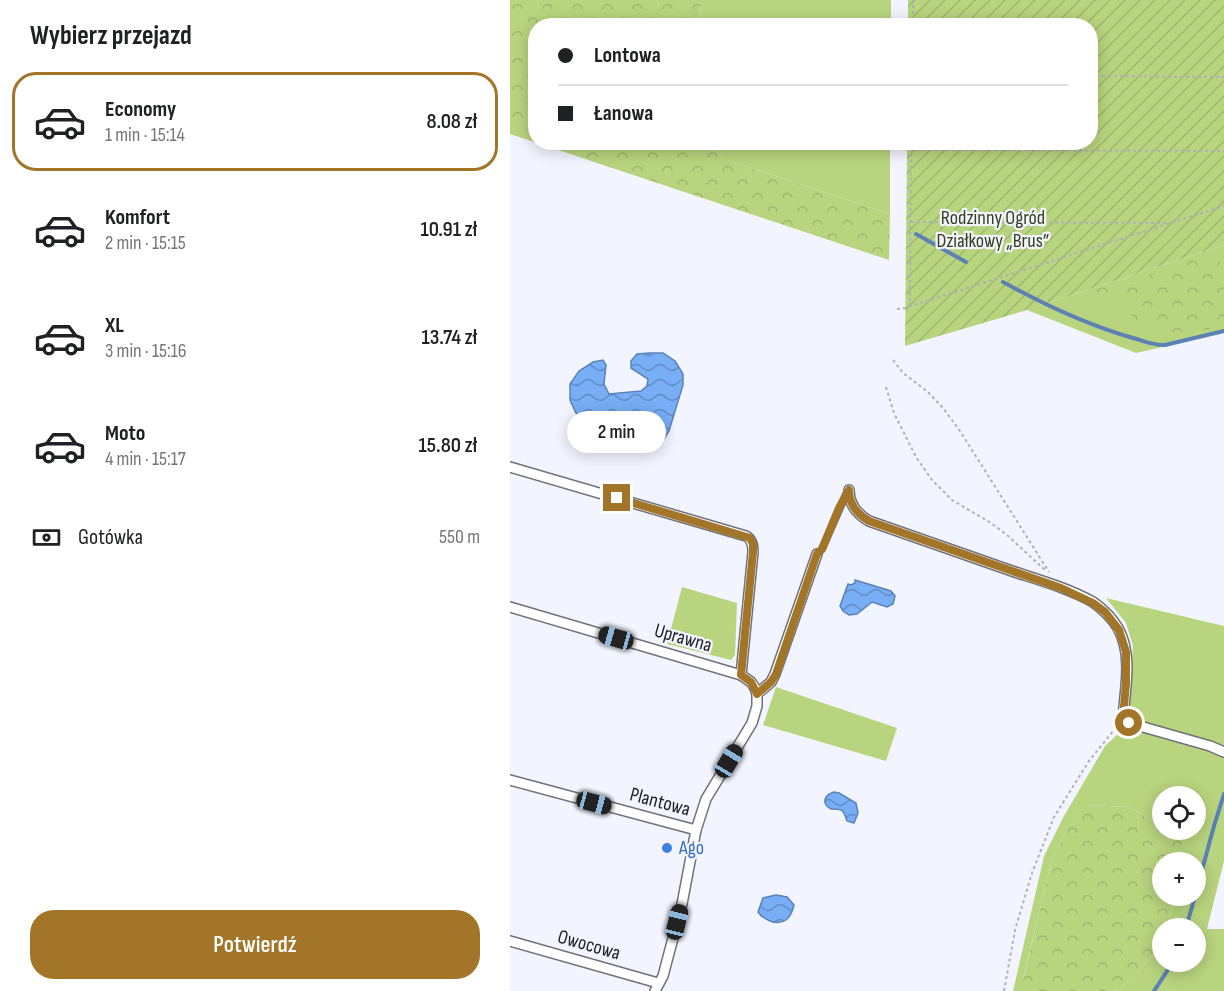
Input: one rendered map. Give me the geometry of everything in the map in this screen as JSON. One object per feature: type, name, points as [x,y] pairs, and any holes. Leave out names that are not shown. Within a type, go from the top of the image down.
[{"type":"street","points":[[510,467],[750,538],[753,544],[741,675],[751,682],[757,694],[758,706],[756,714],[706,799],[696,830],[663,976],[656,987]]},
{"type":"street","points":[[849,490],[853,508],[862,518],[1061,588],[1093,603],[1105,612],[1119,630],[1126,652],[1123,718],[1129,723],[1224,752]]},
{"type":"street","points":[[757,694],[771,682],[776,674],[817,554]]},
{"type":"street","name":"Uprawna","points":[[510,607],[741,675]]},
{"type":"street","name":"Plantowa","points":[[510,780],[696,830]]},
{"type":"street","name":"Owocowa","points":[[510,941],[656,987]]},
{"type":"lane","points":[[817,554],[822,549],[849,490]]},
{"type":"path","points":[[913,18],[914,0]]},
{"type":"path","points":[[1098,76],[1224,77]]},
{"type":"path","points":[[910,307],[911,150],[1224,151]]},
{"type":"path","points":[[897,309],[910,307],[1224,206]]},
{"type":"path","points":[[910,222],[1172,223]]},
{"type":"path","points":[[886,387],[894,413],[916,457],[932,480],[952,500],[1007,535],[1051,575],[943,408],[928,392],[903,373],[893,360]]},
{"type":"path","points":[[1004,991],[1015,930],[1032,873],[1054,817],[1089,761],[1123,718]]},
{"type":"green space","points":[[510,0],[701,0],[700,18],[528,18],[528,140],[510,134]]},
{"type":"green space","points":[[701,0],[891,0],[891,18],[700,18]]},
{"type":"green space","name":"Rodzinny Ogród Działkowy „Brus”","points":[[908,0],[1224,0],[1224,245],[1027,310],[905,346],[907,150],[1098,150],[1098,18],[908,18]]},
{"type":"green space","points":[[558,150],[718,150],[724,159],[890,214],[889,260]]},
{"type":"green space","points":[[718,150],[890,150],[890,214],[724,159]]},
{"type":"green space","points":[[1224,245],[1224,333],[1136,353],[1027,310]]},
{"type":"green space","points":[[1205,255],[1224,262],[1224,326],[1194,332],[1169,332],[1156,325],[1155,313],[1149,310],[1136,329],[1131,326],[1133,312],[1126,301],[1109,299],[1094,290],[1126,280],[1138,288],[1146,286],[1150,272]]},
{"type":"green space","points":[[682,587],[737,603],[735,655],[731,660],[667,644]]},
{"type":"green space","points":[[1106,598],[1224,626],[1224,861],[1207,929],[1224,929],[1224,991],[1114,991],[1122,988],[1152,957],[1152,972],[1206,972],[1206,918],[1169,918],[1173,906],[1206,906],[1206,852],[1182,852],[1183,840],[1206,840],[1206,786],[1152,786],[1152,820],[1128,807],[1088,805],[1066,831],[1051,863],[1023,979],[1032,991],[1013,991],[1044,856],[1064,816],[1105,746],[1122,730],[1129,698],[1133,646],[1126,623]]},
{"type":"green space","points":[[776,687],[897,728],[886,761],[763,725]]},
{"type":"green space","points":[[1087,805],[1128,807],[1152,820],[1152,840],[1183,840],[1182,852],[1152,852],[1152,906],[1173,906],[1169,918],[1152,918],[1152,957],[1122,988],[1114,991],[1032,991],[1023,980],[1051,863],[1066,831]]},
{"type":"water","points":[[663,353],[675,361],[683,374],[683,385],[669,431],[663,441],[649,452],[635,452],[604,438],[576,413],[570,400],[570,384],[579,371],[593,362],[603,360],[606,365],[604,384],[609,394],[641,391],[647,386],[648,379],[631,368],[631,361],[637,354]]},
{"type":"water","points":[[855,580],[891,591],[895,596],[893,604],[887,607],[872,602],[857,614],[849,615],[840,606],[848,584],[855,583]]},
{"type":"water","points":[[834,792],[856,803],[858,813],[854,823],[847,821],[842,811],[831,809],[826,805],[826,797]]},
{"type":"water","points":[[776,895],[787,897],[794,905],[791,914],[783,922],[770,921],[758,912],[763,898]]},
{"type":"waterway","points":[[916,234],[966,262]]},
{"type":"waterway","points":[[1003,282],[1083,321],[1153,344],[1165,345],[1224,331]]},
{"type":"waterway","points":[[1206,855],[1224,794]]},
{"type":"waterway","points":[[1189,918],[1192,906]]},
{"type":"waterway","points":[[1154,991],[1166,972]]},
{"type":"place","name":"Ago","points":[[667,848]]},
{"type":"route","points":[[617,498],[750,538],[753,552],[741,675],[751,682],[757,694],[764,690],[776,674],[817,554],[822,549],[849,490],[853,508],[862,518],[1061,588],[1081,596],[1105,612],[1119,630],[1126,652],[1123,718],[1129,723]]}]
